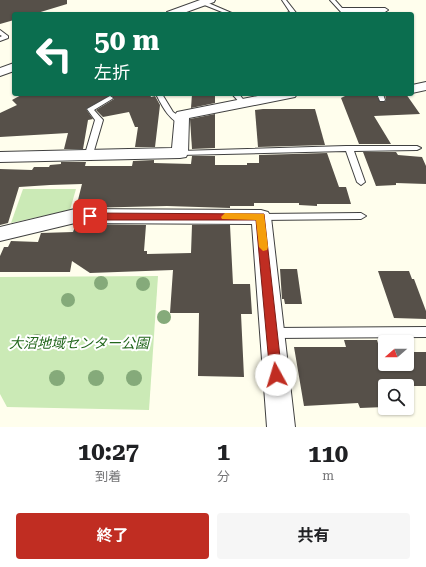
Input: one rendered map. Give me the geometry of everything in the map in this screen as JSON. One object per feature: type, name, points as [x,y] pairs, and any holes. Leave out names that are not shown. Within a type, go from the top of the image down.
[{"type":"street","points":[[177,12],[207,1]]},
{"type":"street","points":[[0,72],[12,68]]},
{"type":"street","points":[[414,89],[426,86]]},
{"type":"street","points":[[0,157],[180,153],[182,115],[239,99],[270,96]]},
{"type":"street","points":[[0,234],[75,216],[260,217],[281,427]]},
{"type":"lane","points":[[284,0],[293,12]]},
{"type":"lane","points":[[332,0],[341,10],[385,10]]},
{"type":"lane","points":[[207,1],[227,12]]},
{"type":"lane","points":[[0,32],[6,37],[0,39]]},
{"type":"lane","points":[[160,96],[170,113],[182,122]]},
{"type":"lane","points":[[89,154],[99,120],[90,109],[110,98]]},
{"type":"lane","points":[[180,153],[349,148],[417,148]]},
{"type":"lane","points":[[349,148],[361,182]]},
{"type":"lane","points":[[260,217],[361,216]]},
{"type":"lane","points":[[272,333],[426,332]]},
{"type":"green space","points":[[23,189],[76,189],[70,210],[11,223]]},
{"type":"green space","name":"大沼地域センター公園","points":[[158,276],[149,410],[7,407],[0,394],[0,277]]},
{"type":"building","points":[[0,0],[67,0],[67,4],[41,12],[12,12],[12,21],[0,24]]},
{"type":"building","points":[[19,96],[109,96],[86,109],[93,119],[88,120],[83,149],[64,149],[68,133],[0,137],[0,113],[17,105],[12,100]]},
{"type":"building","points":[[112,96],[155,96],[160,105],[155,147],[135,147],[138,127],[135,127],[129,112],[103,117],[96,110],[114,99]]},
{"type":"building","points":[[192,96],[215,96],[215,103],[191,108]]},
{"type":"building","points":[[345,96],[377,96],[380,102],[386,101],[385,96],[407,96],[420,114],[374,116],[391,144],[359,144],[341,98]]},
{"type":"building","points":[[315,109],[325,145],[258,147],[255,110]]},
{"type":"building","points":[[215,114],[215,148],[192,149],[190,119]]},
{"type":"building","points":[[363,152],[396,152],[398,155],[422,157],[426,166],[426,184],[396,183],[396,185],[376,186]]},
{"type":"building","points":[[327,153],[339,187],[346,187],[351,204],[317,204],[317,206],[299,205],[299,203],[254,203],[254,206],[230,206],[230,208],[167,206],[82,208],[77,204],[82,184],[50,185],[19,187],[8,223],[0,225],[0,169],[32,170],[34,167],[49,167],[50,165],[61,164],[61,162],[86,162],[85,166],[132,166],[133,161],[154,160],[154,163],[191,164],[192,156],[215,156],[215,165],[247,165],[247,163],[259,163],[259,155]]},
{"type":"building","points":[[76,224],[146,225],[144,251],[147,251],[147,254],[191,253],[192,225],[230,225],[233,284],[250,284],[252,314],[241,314],[244,377],[198,376],[199,313],[170,313],[173,270],[90,273],[72,261],[70,272],[0,272],[0,256],[4,247],[8,247],[11,241],[38,242],[41,233],[73,232]]},
{"type":"building","points":[[280,269],[297,269],[302,304],[285,304],[284,299],[282,299]]},
{"type":"building","points":[[378,271],[409,271],[412,279],[414,279],[426,311],[426,319],[394,318]]},
{"type":"building","points":[[344,340],[377,340],[378,371],[414,371],[414,352],[426,352],[426,386],[414,386],[414,379],[378,379],[378,407],[360,408],[358,403],[304,406],[294,347],[346,347]]},
{"type":"slow traffic","points":[[225,217],[260,217],[263,247]]},
{"type":"route","points":[[90,216],[260,217],[276,375]]}]
